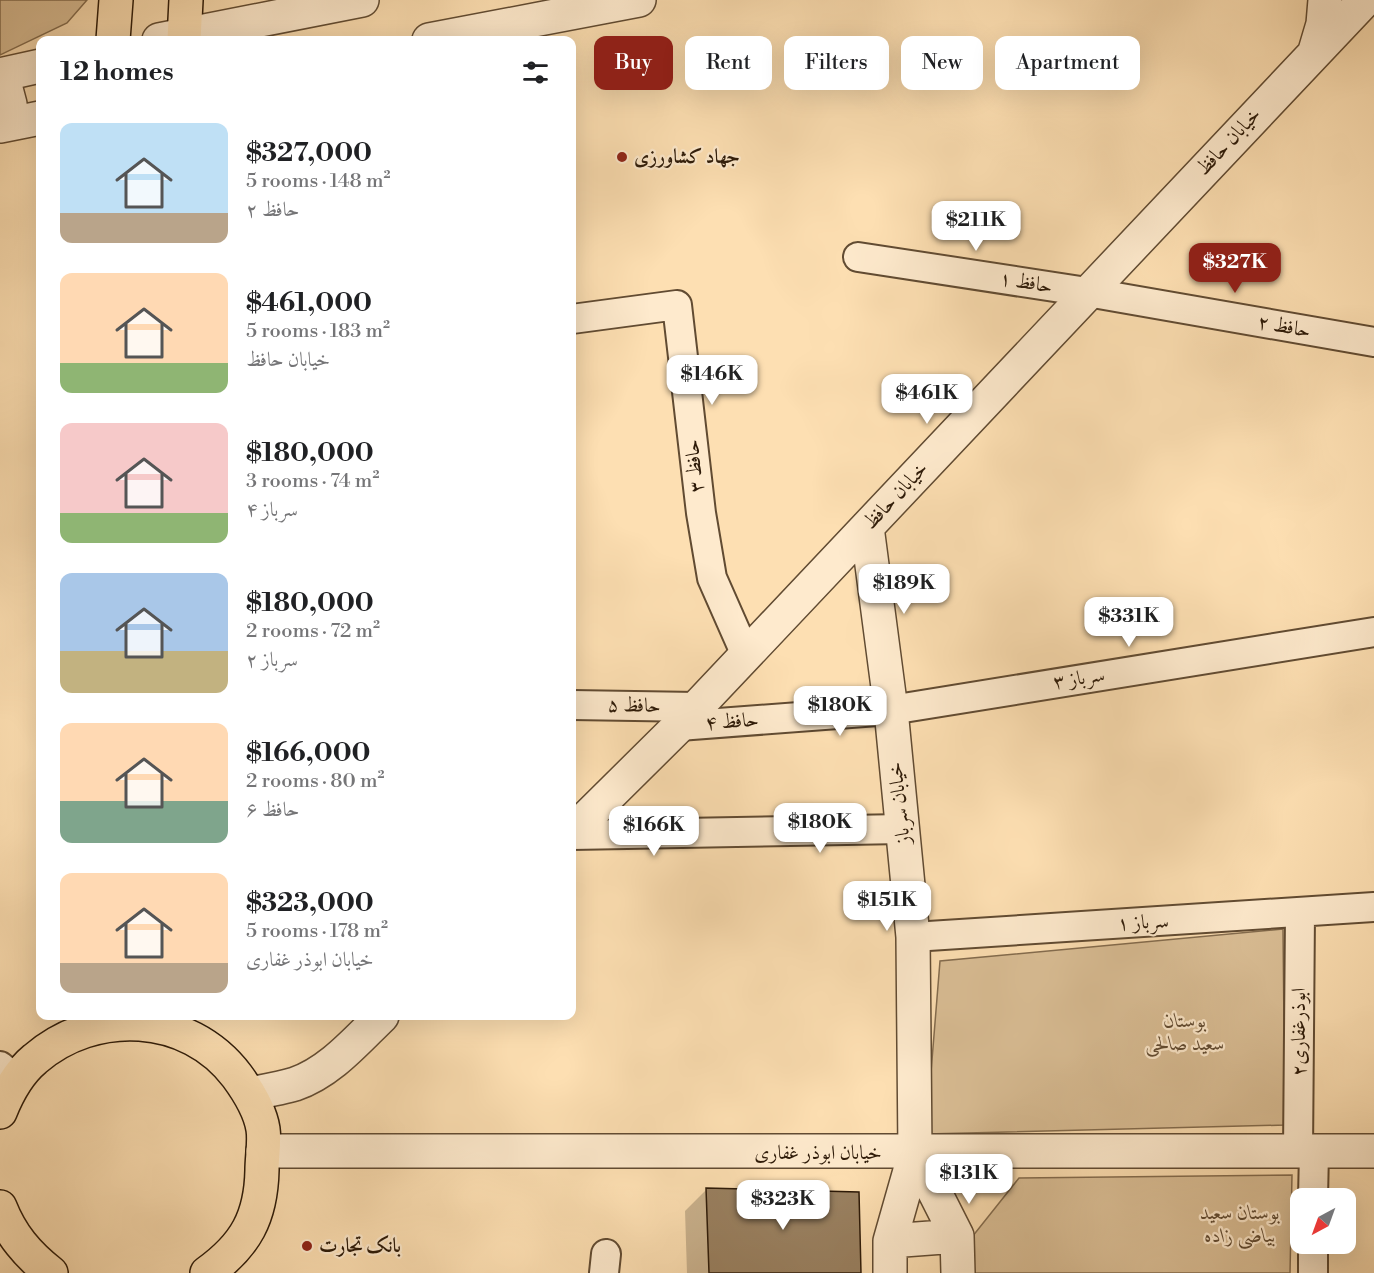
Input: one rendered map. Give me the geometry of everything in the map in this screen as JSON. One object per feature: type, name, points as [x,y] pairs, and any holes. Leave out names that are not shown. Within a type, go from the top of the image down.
[{"type":"main road","points":[[113,36],[116,0]]},
{"type":"main road","points":[[176,36],[186,0]]},
{"type":"main road","points":[[0,1112],[8,1073],[33,1060],[65,1027],[132,1022],[167,1028],[197,1029],[250,1094],[263,1128],[261,1200],[247,1232],[224,1260],[207,1273]]},
{"type":"main road","points":[[0,1207],[7,1226],[29,1256],[51,1273]]},
{"type":"street","points":[[189,36],[362,0]]},
{"type":"street","points":[[450,36],[639,0]]},
{"type":"street","points":[[1315,51],[1323,24],[1325,0]]},
{"type":"street","name":"خیابان حافظ","points":[[576,830],[688,717],[1365,0]]},
{"type":"street","points":[[0,75],[36,67]]},
{"type":"street","points":[[0,83],[5,85],[10,104],[0,124]]},
{"type":"street","points":[[0,124],[36,119]]},
{"type":"street","name":"حافظ ۱","points":[[858,257],[1087,292]]},
{"type":"street","name":"حافظ ۲","points":[[1087,292],[1374,342]]},
{"type":"street","name":"حافظ ۳","points":[[576,318],[677,305],[700,513],[712,578],[746,655]]},
{"type":"street","name":"خیابان سرباز","points":[[867,527],[891,710],[913,937],[915,1153]]},
{"type":"street","name":"سرباز ۳","points":[[785,718],[891,710],[1374,632]]},
{"type":"street","name":"حافظ ۵","points":[[576,705],[688,717]]},
{"type":"street","name":"حافظ ۴","points":[[688,717],[785,718]]},
{"type":"street","points":[[576,834],[903,829]]},
{"type":"street","name":"سرباز ۱","points":[[913,937],[1374,907]]},
{"type":"street","name":"ابوذرغفاری۲","points":[[1300,913],[1306,1152],[1312,1188]]},
{"type":"street","points":[[250,1094],[296,1083],[316,1074],[336,1060],[378,1020]]},
{"type":"street","name":"خیابان ابوذر غفاری","points":[[262,1151],[915,1153],[1374,1151]]},
{"type":"street","points":[[915,1153],[957,1236],[958,1273]]},
{"type":"street","points":[[890,1257],[915,1153]]},
{"type":"street","points":[[890,1257],[957,1236]]},
{"type":"street","points":[[1313,1254],[1313,1273]]},
{"type":"green space","points":[[0,0],[87,0],[67,23],[0,55]]},
{"type":"green space","name":"بوستان سعید صالحی","points":[[1283,929],[1285,1125],[926,1134],[940,961]]},
{"type":"green space","name":"بوستان سعید بیاضی زاده","points":[[1292,1175],[1290,1273],[973,1273],[972,1237],[1019,1178]]},
{"type":"building","points":[[706,1188],[859,1192],[861,1273],[709,1273]]},
{"type":"place","name":"جهاد کشاورزی","points":[[622,157]]},
{"type":"place","name":"بانک تجارت","points":[[307,1246]]}]
